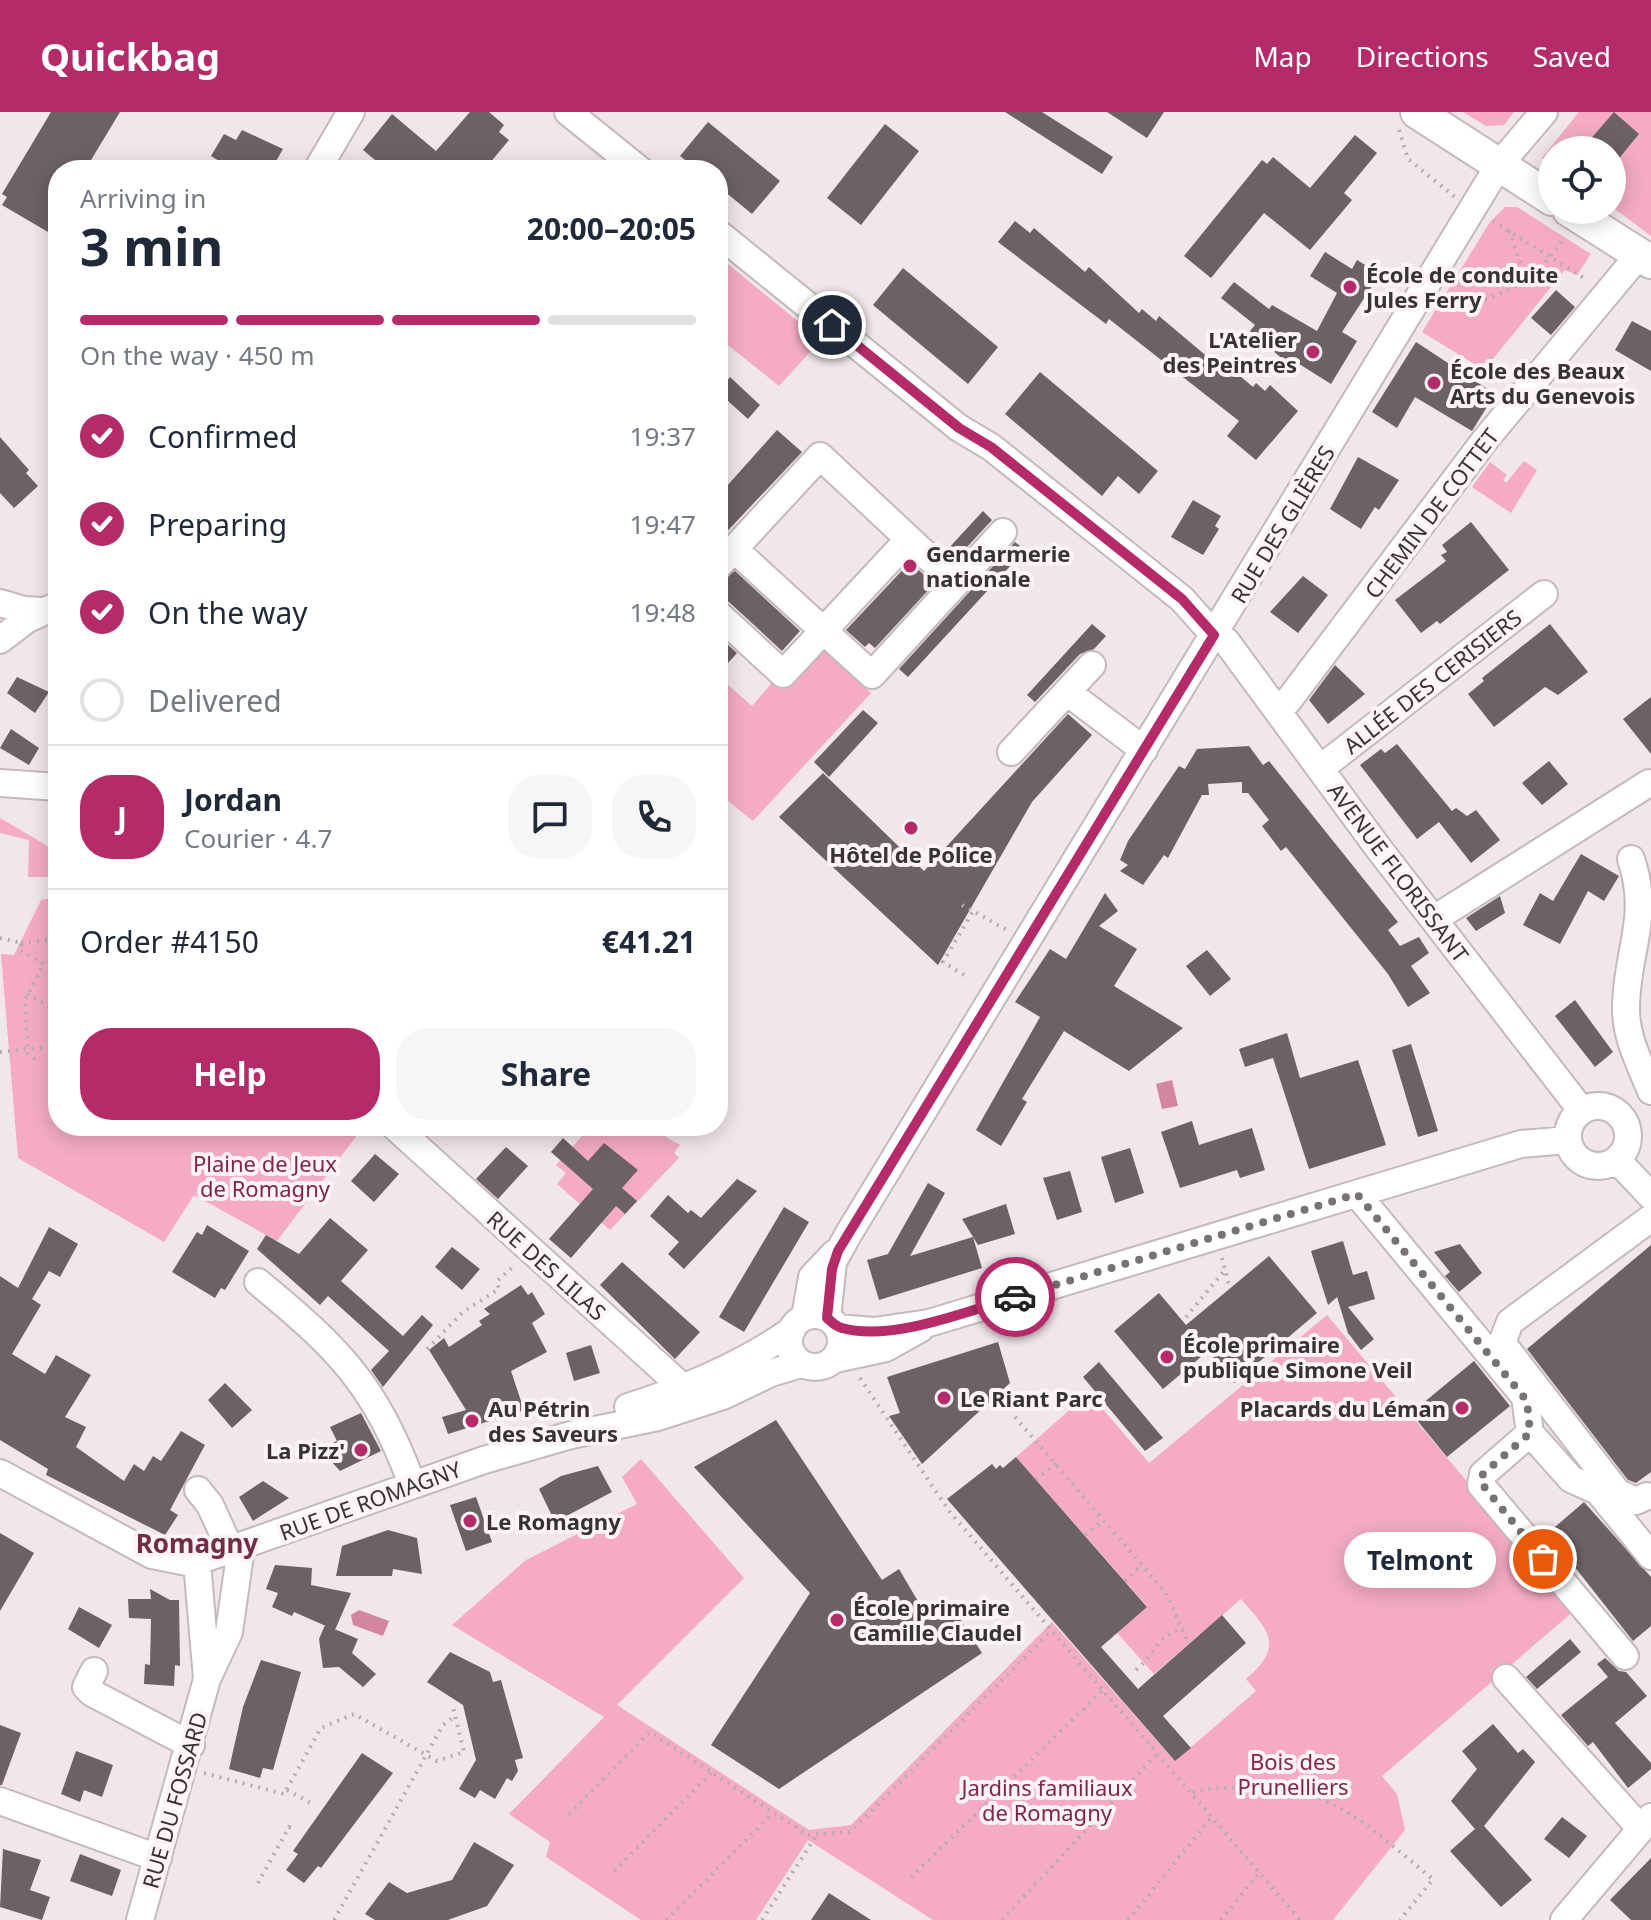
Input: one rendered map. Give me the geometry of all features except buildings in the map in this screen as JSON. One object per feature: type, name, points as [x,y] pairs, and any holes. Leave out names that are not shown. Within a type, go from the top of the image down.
[{"type":"main road","points":[[1417,112],[1538,190]]},
{"type":"main road","points":[[1591,224],[1645,259]]},
{"type":"street","points":[[323,160],[351,112]]},
{"type":"street","points":[[568,112],[628,160]]},
{"type":"street","name":"RUE DES GLIÈRES","points":[[815,1323],[838,1251],[1499,165],[1544,112]]},
{"type":"street","name":"AVENUE FLORISSANT","points":[[728,241],[959,428],[991,447],[1182,599],[1214,635],[1226,641],[1582,1111]]},
{"type":"street","name":"CHEMIN DE COTTET","points":[[1288,701],[1485,440],[1645,259]]},
{"type":"street","points":[[728,555],[820,456],[956,583]]},
{"type":"street","points":[[728,559],[823,631],[872,675],[1003,532]]},
{"type":"street","points":[[728,623],[783,674],[909,539]]},
{"type":"street","name":"ALLÉE DES CERISIERS","points":[[1321,768],[1544,594]]},
{"type":"street","points":[[0,603],[48,608]]},
{"type":"street","points":[[0,640],[48,609]]},
{"type":"street","points":[[1011,752],[1092,665]]},
{"type":"street","points":[[1067,692],[1144,750]]},
{"type":"street","points":[[0,783],[48,786]]},
{"type":"street","points":[[1434,919],[1649,783]]},
{"type":"street","points":[[1631,859],[1641,882],[1645,909],[1626,998],[1626,1016],[1632,1045],[1651,1091]]},
{"type":"street","points":[[1620,1115],[1651,1102]]},
{"type":"street","points":[[1600,1106],[1620,1115],[1628,1138],[1617,1160],[1600,1167],[1575,1157],[1568,1140],[1572,1121],[1582,1111],[1600,1106]]},
{"type":"street","name":"RUE DES LILAS","points":[[405,1136],[691,1396]]},
{"type":"street","points":[[815,1323],[874,1331],[929,1323],[1521,1144],[1568,1140]]},
{"type":"street","points":[[1617,1160],[1651,1196]]},
{"type":"street","points":[[1357,1194],[1525,1397],[1530,1433],[1571,1479],[1598,1491],[1651,1556]]},
{"type":"street","points":[[1650,1497],[1636,1501],[1618,1493],[1502,1343],[1510,1322],[1651,1218]]},
{"type":"street","points":[[258,1282],[314,1329],[359,1377],[393,1435],[412,1484]]},
{"type":"street","points":[[815,1323],[790,1349],[801,1364],[818,1368],[835,1359],[892,1346],[929,1323]]},
{"type":"street","points":[[815,1323],[842,1342],[835,1359]]},
{"type":"street","name":"RUE DE ROMAGNY","points":[[691,1396],[754,1355],[815,1323]]},
{"type":"street","name":"RUE DE ROMAGNY","points":[[0,1473],[152,1555],[174,1562],[197,1562],[412,1484],[571,1435],[624,1426],[691,1396],[801,1364]]},
{"type":"street","points":[[1530,1433],[1483,1474],[1481,1485],[1625,1656]]},
{"type":"street","points":[[198,1490],[236,1550]]},
{"type":"street","name":"RUE DU FOSSARD","points":[[140,1920],[207,1679],[232,1622],[236,1550]]},
{"type":"street","name":"RUE DU FOSSARD","points":[[197,1562],[207,1679]]},
{"type":"street","points":[[94,1671],[86,1687],[92,1693],[188,1756]]},
{"type":"street","points":[[1506,1678],[1646,1823],[1579,1915]]},
{"type":"street","points":[[0,1801],[158,1858]]},
{"type":"path","points":[[1509,231],[1527,281]]},
{"type":"path","points":[[1412,309],[1445,309],[1510,290],[1527,281],[1552,257]]},
{"type":"path","points":[[962,905],[990,921]]},
{"type":"path","points":[[964,975],[943,962],[973,911]]},
{"type":"path","points":[[0,938],[20,943],[48,940]]},
{"type":"path","points":[[20,943],[19,950],[44,964],[27,994],[27,1050],[38,1062]]},
{"type":"path","points":[[27,994],[48,1006]]},
{"type":"path","points":[[0,1052],[48,1047]]},
{"type":"path","points":[[1216,1236],[1230,1289]]},
{"type":"path","points":[[427,1349],[463,1312],[499,1289],[497,1281],[531,1251]]},
{"type":"path","points":[[1186,1317],[1225,1270]]},
{"type":"path","points":[[858,1376],[949,1511],[1300,1920]]},
{"type":"path","points":[[1015,1417],[1165,1592],[1189,1644]]},
{"type":"path","points":[[1036,1480],[1056,1463]]},
{"type":"path","points":[[1085,1535],[1104,1520]]},
{"type":"path","points":[[1125,1581],[1142,1565]]},
{"type":"path","points":[[1136,1670],[1151,1657],[1163,1636],[1184,1628]]},
{"type":"path","points":[[569,1814],[650,1732],[804,1833],[816,1836],[854,1829],[1051,1631]]},
{"type":"path","points":[[911,1877],[1103,1690]]},
{"type":"path","points":[[188,1756],[240,1786],[284,1794],[321,1728],[354,1714],[437,1761],[464,1752],[453,1707]]},
{"type":"path","points":[[334,1920],[443,1725],[455,1716]]},
{"type":"path","points":[[1002,1920],[1158,1753]]},
{"type":"path","points":[[614,1871],[711,1772]]},
{"type":"path","points":[[1193,1793],[1208,1788],[1278,1788],[1324,1798],[1348,1810],[1433,1879],[1400,1920]]},
{"type":"path","points":[[287,1790],[311,1803]]},
{"type":"path","points":[[666,1920],[773,1813]]},
{"type":"path","points":[[1128,1920],[1212,1817]]},
{"type":"path","points":[[258,1883],[289,1827],[295,1831]]},
{"type":"path","points":[[762,1920],[816,1836]]},
{"type":"path","points":[[1221,1920],[1258,1874]]},
{"type":"green space","points":[[1463,112],[1514,112],[1504,125],[1486,126]]},
{"type":"green space","points":[[1579,112],[1651,112],[1651,236],[1626,217],[1626,136],[1560,136]]},
{"type":"green space","points":[[1505,207],[1517,207],[1538,220],[1538,224],[1544,224],[1591,254],[1577,275],[1565,270],[1484,370],[1422,332],[1490,222]]},
{"type":"green space","points":[[728,264],[821,340],[779,386],[728,345]]},
{"type":"green space","points":[[1524,461],[1537,470],[1511,513],[1472,487],[1490,462],[1507,475],[1503,480],[1506,483]]},
{"type":"green space","points":[[823,648],[871,693],[753,821],[728,801],[728,685],[752,706],[776,678]]},
{"type":"green space","points":[[0,818],[48,846],[48,877],[28,877],[29,840],[0,833]]},
{"type":"green space","name":"Plaine de Jeux de Romagny","points":[[48,899],[48,1136],[356,1136],[277,1241],[194,1195],[164,1242],[18,1158],[1,954],[14,955],[41,900]]},
{"type":"green space","points":[[582,1136],[664,1136],[680,1145],[674,1153],[679,1158],[610,1230],[557,1184],[566,1173],[556,1165]]},
{"type":"green space","points":[[1327,1315],[1575,1610],[1382,1776],[1397,1794],[1405,1830],[1333,1920],[933,1920],[808,1840],[756,1920],[641,1920],[546,1857],[550,1842],[509,1814],[604,1717],[452,1625],[526,1560],[637,1504],[622,1477],[641,1459],[744,1578],[617,1705],[809,1830],[851,1825],[1052,1622],[1175,1761],[1256,1691],[1246,1679],[1266,1657],[1269,1639],[1265,1630],[1241,1599],[1154,1674],[1117,1633],[1147,1606],[1016,1457],[1089,1393],[1149,1463]]},
{"type":"shaded area","points":[[1172,1080],[1178,1106],[1162,1109],[1156,1084]]},
{"type":"shaded area","points":[[359,1610],[389,1621],[383,1636],[353,1625],[351,1615]]},
{"type":"way so far","points":[[1015,1297],[1357,1194],[1525,1397],[1529,1408],[1530,1433],[1483,1474],[1481,1483],[1543,1559]]},
{"type":"place","name":"École de conduite Jules Ferry","points":[[1350,287]]},
{"type":"place","name":"L'Atelier des Peintres","points":[[1313,352]]},
{"type":"place","name":"École des Beaux Arts du Genevois","points":[[1434,383]]},
{"type":"place","name":"Gendarmerie nationale","points":[[910,566]]},
{"type":"place","name":"Hôtel de Police","points":[[911,828]]},
{"type":"place","name":"École primaire publique Simone Veil","points":[[1167,1357]]},
{"type":"place","name":"Le Riant Parc","points":[[944,1398]]},
{"type":"place","name":"Placards du Léman","points":[[1462,1408]]},
{"type":"place","name":"Au Pétrin des Saveurs","points":[[472,1421]]},
{"type":"place","name":"La Pizz'","points":[[361,1450]]},
{"type":"place","name":"Le Romagny","points":[[470,1521]]},
{"type":"place","name":"Telmont","points":[[1543,1559]]},
{"type":"place","name":"École primaire Camille Claudel","points":[[837,1620]]},
{"type":"district","name":"Romagny","points":[[197,1543]]},
{"type":"route","points":[[832,325],[959,428],[991,447],[1182,599],[1214,635],[838,1251],[833,1262],[827,1318],[838,1328],[874,1331],[929,1323],[1015,1297]]},
{"type":"park label","name":"Bois des Prunelliers","points":[[1293,1774]]},
{"type":"park label","name":"Jardins familiaux de Romagny","points":[[1047,1800]]}]
